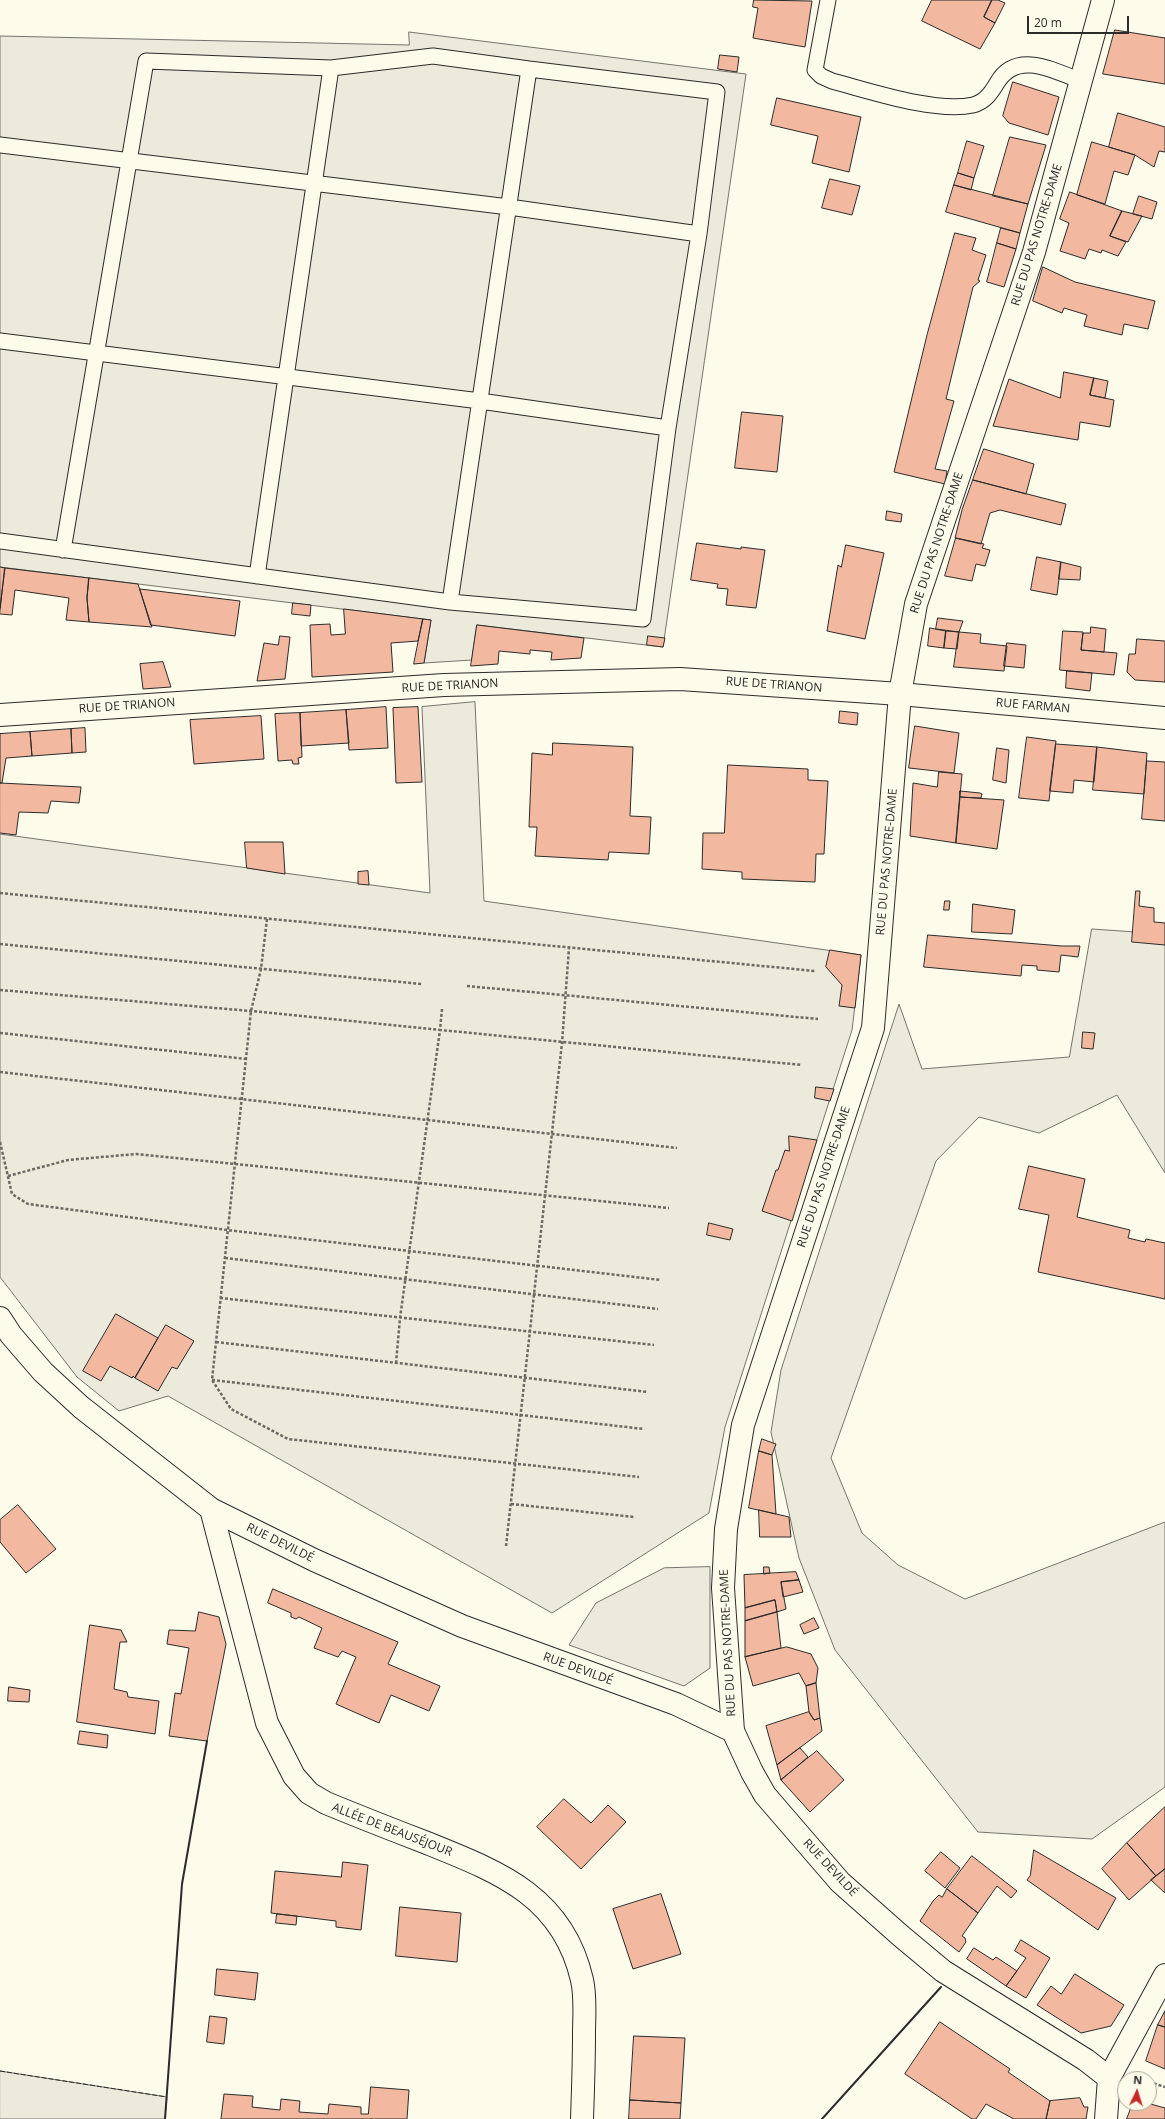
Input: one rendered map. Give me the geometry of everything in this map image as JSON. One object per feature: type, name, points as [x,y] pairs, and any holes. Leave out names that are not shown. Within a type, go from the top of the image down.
[{"type":"street","name":"RUE DU PAS NOTRE-DAME","points":[[733,1731],[723,1588],[726,1529],[743,1425],[873,1028],[900,694],[916,604],[1034,252],[1103,0]]},
{"type":"street","name":"RUE DE TRIANON","points":[[0,714],[444,686],[680,679],[900,694]]},
{"type":"street","name":"RUE FARMAN","points":[[900,694],[1165,718]]},
{"type":"street","name":"RUE DEVILDÉ","points":[[4,1333],[81,1407],[211,1509],[314,1560],[455,1624],[676,1704],[733,1731],[752,1772],[765,1795],[840,1882],[943,1970],[1086,2060],[1108,2078]]},
{"type":"street","name":"ALLÉE DE BEAUSÉJOUR","points":[[211,1509],[267,1723],[294,1776],[309,1793],[326,1804],[483,1865],[518,1884],[540,1903],[560,1927],[575,1954],[583,1982],[585,2008],[582,2119]]},
{"type":"street","points":[[1106,2119],[1108,2078],[1165,1975]]},
{"type":"lane","points":[[828,0],[815,70],[821,76],[832,81],[938,106],[972,105],[980,102],[991,94],[1000,78],[1011,67],[1019,64],[1028,64],[1081,81]]},
{"type":"lane","points":[[0,541],[63,550],[450,602],[643,619],[668,428],[700,234],[717,92],[433,56],[330,68],[146,60],[63,550]]},
{"type":"lane","points":[[257,576],[330,68]]},
{"type":"lane","points":[[450,602],[529,69]]},
{"type":"lane","points":[[0,145],[313,183],[700,234]]},
{"type":"lane","points":[[0,341],[480,401],[668,428]]},
{"type":"path","points":[[0,893],[815,971]]},
{"type":"path","points":[[267,919],[261,969],[251,1011],[243,1099],[227,1230],[212,1380],[231,1409],[288,1439],[639,1477]]},
{"type":"path","points":[[0,944],[422,984]]},
{"type":"path","points":[[506,1546],[562,1043],[564,995],[569,948]]},
{"type":"path","points":[[467,986],[818,1019]]},
{"type":"path","points":[[0,990],[251,1011],[562,1043],[802,1065]]},
{"type":"path","points":[[396,1363],[400,1318],[442,1009]]},
{"type":"path","points":[[0,1033],[247,1059]]},
{"type":"path","points":[[0,1072],[677,1148]]},
{"type":"path","points":[[0,1142],[12,1194],[28,1204],[227,1230],[661,1280]]},
{"type":"path","points":[[8,1176],[68,1160],[136,1154],[669,1208]]},
{"type":"path","points":[[225,1258],[658,1309]]},
{"type":"path","points":[[220,1298],[654,1345]]},
{"type":"path","points":[[216,1342],[648,1392]]},
{"type":"path","points":[[212,1380],[644,1429]]},
{"type":"path","points":[[511,1504],[634,1517]]},
{"type":"shaded area","points":[[409,32],[746,74],[663,647],[477,625],[472,660],[424,663],[431,620],[0,567],[0,36],[409,45]]},
{"type":"shaded area","points":[[475,702],[484,901],[861,955],[852,1030],[725,1427],[709,1513],[552,1613],[168,1396],[119,1411],[77,1377],[0,1277],[0,834],[430,893],[422,707]]},
{"type":"shaded area","points":[[1092,929],[1165,934],[1165,1173],[1117,1095],[1039,1133],[979,1117],[936,1161],[831,1458],[862,1533],[898,1565],[965,1599],[1165,1522],[1165,1787],[1092,1839],[978,1832],[835,1650],[799,1558],[771,1432],[781,1370],[899,1004],[922,1069],[1069,1057]]},
{"type":"shaded area","points":[[710,1567],[710,1668],[684,1686],[569,1645],[596,1603],[664,1568]]},
{"type":"shaded area","points":[[0,2071],[167,2097],[165,2119],[0,2119]]},
{"type":"building","points":[[754,0],[812,1],[805,47],[753,38],[758,8],[753,7]]},
{"type":"building","points":[[932,0],[992,0],[984,17],[995,23],[980,49],[922,21]]},
{"type":"building","points":[[992,0],[998,0],[1005,3],[995,23],[984,17]]},
{"type":"building","points":[[1115,30],[1165,38],[1165,84],[1103,74]]},
{"type":"building","points":[[720,55],[739,57],[737,72],[718,69]]},
{"type":"building","points":[[1013,82],[1059,97],[1048,135],[1009,123],[1003,116]]},
{"type":"building","points":[[777,98],[861,117],[849,172],[812,163],[818,136],[771,125]]},
{"type":"building","points":[[1118,113],[1165,127],[1165,152],[1159,151],[1154,167],[1135,155],[1109,147]]},
{"type":"building","points":[[1010,137],[1046,145],[1028,204],[993,196]]},
{"type":"building","points":[[967,141],[984,146],[974,178],[958,173]]},
{"type":"building","points":[[1092,142],[1135,155],[1128,175],[1114,171],[1105,204],[1077,195]]},
{"type":"building","points":[[958,173],[974,178],[971,190],[954,185]]},
{"type":"building","points":[[830,179],[860,186],[852,215],[822,208]]},
{"type":"building","points":[[954,185],[1028,204],[1020,233],[946,212]]},
{"type":"building","points":[[1070,192],[1122,211],[1110,236],[1126,242],[1118,256],[1102,250],[1101,253],[1089,249],[1085,259],[1060,251],[1069,223],[1060,219]]},
{"type":"building","points":[[1139,196],[1157,202],[1152,219],[1133,214]]},
{"type":"building","points":[[1122,211],[1142,216],[1128,242],[1110,236]]},
{"type":"building","points":[[1001,228],[1020,233],[1016,249],[997,243]]},
{"type":"building","points":[[955,233],[976,238],[972,250],[986,255],[978,280],[980,281],[973,287],[946,399],[954,401],[935,469],[947,471],[945,484],[894,472],[927,335]]},
{"type":"building","points":[[997,243],[1016,249],[1004,287],[987,282]]},
{"type":"building","points":[[1043,267],[1075,282],[1155,301],[1148,329],[1124,324],[1122,335],[1084,326],[1087,315],[1064,308],[1062,313],[1033,301]]},
{"type":"building","points":[[1064,372],[1094,378],[1090,395],[1114,400],[1110,427],[1080,422],[1078,440],[993,426],[1009,379],[1060,398]]},
{"type":"building","points":[[1094,378],[1108,381],[1105,398],[1090,395]]},
{"type":"building","points":[[742,412],[783,416],[777,472],[735,468]]},
{"type":"building","points":[[984,449],[1034,464],[1026,494],[973,480]]},
{"type":"building","points":[[973,480],[1066,504],[1061,525],[1000,510],[990,513],[981,544],[955,538],[962,510]]},
{"type":"building","points":[[887,511],[902,514],[901,522],[886,520]]},
{"type":"building","points":[[956,538],[984,544],[982,548],[990,550],[985,566],[976,564],[972,581],[945,576]]},
{"type":"building","points":[[697,543],[741,549],[741,547],[765,550],[756,608],[726,605],[728,589],[717,588],[718,584],[691,580]]},
{"type":"building","points":[[846,545],[884,553],[865,639],[827,631],[838,565],[841,567]]},
{"type":"building","points":[[1037,557],[1061,562],[1057,595],[1031,590]]},
{"type":"building","points":[[1061,562],[1081,567],[1080,580],[1059,579]]},
{"type":"building","points":[[0,567],[5,568],[0,608]]},
{"type":"building","points":[[5,568],[89,578],[87,598],[89,622],[66,620],[69,598],[15,590],[12,615],[0,614]]},
{"type":"building","points":[[89,578],[138,584],[152,627],[89,622],[87,598]]},
{"type":"building","points":[[140,589],[240,601],[235,636],[151,625]]},
{"type":"building","points":[[293,603],[311,605],[310,616],[292,614]]},
{"type":"building","points":[[344,609],[423,619],[418,641],[391,643],[393,672],[312,677],[310,625],[330,624],[331,635],[345,634]]},
{"type":"building","points":[[938,618],[963,621],[959,632],[936,629]]},
{"type":"building","points":[[423,619],[431,620],[424,663],[414,664]]},
{"type":"building","points":[[477,625],[584,638],[581,658],[551,660],[552,652],[530,650],[530,654],[499,651],[498,664],[471,666]]},
{"type":"building","points":[[1091,627],[1106,629],[1104,652],[1081,650],[1083,633],[1090,633]]},
{"type":"building","points":[[930,628],[946,631],[944,648],[928,646]]},
{"type":"building","points":[[946,631],[959,632],[957,649],[944,648]]},
{"type":"building","points":[[1063,631],[1083,632],[1081,650],[1117,653],[1114,675],[1060,670]]},
{"type":"building","points":[[959,632],[981,634],[980,643],[1007,646],[1004,671],[954,667]]},
{"type":"building","points":[[280,636],[290,637],[285,679],[257,681],[264,643],[278,645]]},
{"type":"building","points":[[648,636],[665,638],[663,647],[647,645]]},
{"type":"building","points":[[1137,639],[1165,641],[1165,682],[1135,680],[1127,672],[1129,654],[1135,654]]},
{"type":"building","points":[[1007,643],[1026,645],[1024,668],[1004,666]]},
{"type":"building","points":[[163,662],[171,687],[143,689],[140,664]]},
{"type":"building","points":[[1067,671],[1092,673],[1090,691],[1066,688]]},
{"type":"building","points":[[386,707],[388,748],[349,750],[346,710]]},
{"type":"building","points":[[418,707],[422,782],[396,783],[393,708]]},
{"type":"building","points":[[346,710],[349,743],[301,746],[300,713]]},
{"type":"building","points":[[840,711],[858,713],[857,725],[839,723]]},
{"type":"building","points":[[300,713],[302,757],[298,758],[299,764],[293,764],[292,760],[278,761],[275,714]]},
{"type":"building","points":[[261,716],[264,759],[194,764],[190,720]]},
{"type":"building","points":[[915,726],[959,733],[954,773],[909,768]]},
{"type":"building","points":[[85,728],[86,752],[72,753],[71,729]]},
{"type":"building","points":[[71,729],[72,753],[32,756],[30,732]]},
{"type":"building","points":[[30,732],[32,756],[6,758],[2,783],[0,783],[0,734]]},
{"type":"building","points":[[1027,737],[1056,741],[1049,801],[1019,798]]},
{"type":"building","points":[[553,743],[633,747],[630,816],[651,817],[649,854],[609,852],[608,860],[535,856],[537,827],[529,827],[532,753],[552,755]]},
{"type":"building","points":[[1056,744],[1097,747],[1094,782],[1074,780],[1073,793],[1050,791]]},
{"type":"building","points":[[1097,747],[1147,753],[1144,794],[1093,790]]},
{"type":"building","points":[[997,748],[1009,750],[1006,783],[993,780]]},
{"type":"building","points":[[1147,761],[1165,762],[1165,821],[1142,819]]},
{"type":"building","points":[[728,765],[808,769],[808,780],[828,781],[824,854],[816,854],[815,882],[742,879],[742,872],[702,869],[703,833],[724,833]]},
{"type":"building","points":[[939,772],[962,774],[956,843],[910,836],[913,783],[937,787]]},
{"type":"building","points":[[0,783],[81,787],[79,803],[51,801],[48,813],[19,812],[16,835],[0,833]]},
{"type":"building","points":[[960,791],[982,794],[981,798],[960,797]]},
{"type":"building","points":[[960,797],[1004,800],[997,849],[956,843]]},
{"type":"building","points":[[245,842],[283,842],[285,874],[247,868]]},
{"type":"building","points":[[368,871],[369,885],[358,884],[358,872]]},
{"type":"building","points":[[1136,891],[1140,891],[1139,906],[1154,908],[1154,922],[1165,923],[1165,945],[1132,942]]},
{"type":"building","points":[[945,901],[950,901],[949,910],[944,910]]},
{"type":"building","points":[[973,904],[1015,910],[1012,934],[972,932]]},
{"type":"building","points":[[928,935],[1062,946],[1080,946],[1078,957],[1061,955],[1059,972],[1037,970],[1037,966],[1022,965],[1021,976],[924,967]]},
{"type":"building","points":[[830,950],[861,955],[855,1008],[839,1006],[842,985],[826,967]]},
{"type":"building","points":[[1083,1032],[1095,1033],[1093,1049],[1082,1048]]},
{"type":"building","points":[[816,1087],[834,1089],[830,1101],[815,1098]]},
{"type":"building","points":[[789,1136],[817,1140],[792,1221],[762,1211],[776,1170],[778,1170],[785,1150],[789,1151]]},
{"type":"building","points":[[1029,1166],[1085,1179],[1077,1217],[1130,1230],[1128,1238],[1145,1242],[1146,1239],[1165,1243],[1165,1299],[1038,1272],[1049,1215],[1019,1209]]},
{"type":"building","points":[[709,1223],[733,1229],[730,1240],[707,1235]]},
{"type":"building","points":[[116,1314],[158,1338],[135,1378],[133,1376],[132,1378],[110,1366],[101,1381],[83,1371]]},
{"type":"building","points":[[166,1325],[194,1341],[177,1369],[172,1367],[158,1391],[135,1378]]},
{"type":"building","points":[[762,1439],[776,1444],[772,1455],[759,1451]]},
{"type":"building","points":[[759,1451],[772,1455],[776,1514],[749,1508]]},
{"type":"building","points":[[18,1505],[56,1549],[26,1573],[0,1542],[0,1520]]},
{"type":"building","points":[[759,1510],[789,1517],[791,1537],[760,1537]]},
{"type":"building","points":[[764,1567],[769,1567],[770,1573],[764,1574]]},
{"type":"building","points":[[796,1572],[799,1580],[781,1582],[786,1609],[777,1612],[775,1600],[745,1608],[744,1575]]},
{"type":"building","points":[[799,1580],[803,1592],[783,1597],[781,1582]]},
{"type":"building","points":[[273,1589],[398,1642],[388,1664],[440,1686],[429,1711],[391,1695],[379,1723],[336,1704],[356,1657],[342,1651],[338,1657],[314,1648],[322,1628],[299,1617],[296,1619],[291,1617],[291,1613],[268,1603]]},
{"type":"building","points":[[775,1600],[777,1612],[745,1621],[745,1608]]},
{"type":"building","points":[[199,1612],[219,1617],[226,1644],[207,1741],[169,1736],[175,1693],[181,1694],[189,1648],[167,1644],[169,1630],[195,1631]]},
{"type":"building","points":[[777,1612],[781,1648],[745,1657],[745,1621]]},
{"type":"building","points":[[814,1618],[819,1628],[804,1634],[800,1625]]},
{"type":"building","points":[[90,1625],[121,1630],[127,1642],[120,1642],[114,1689],[127,1692],[128,1697],[159,1701],[155,1734],[77,1722]]},
{"type":"building","points":[[787,1647],[811,1654],[818,1668],[816,1683],[806,1686],[799,1673],[753,1686],[745,1657]]},
{"type":"building","points":[[816,1683],[820,1718],[814,1720],[809,1712],[806,1686]]},
{"type":"building","points":[[9,1687],[30,1690],[29,1702],[8,1701]]},
{"type":"building","points":[[809,1712],[814,1720],[820,1718],[822,1731],[777,1765],[766,1726]]},
{"type":"building","points":[[80,1731],[108,1735],[107,1748],[78,1744]]},
{"type":"building","points":[[800,1748],[808,1757],[781,1780],[777,1765]]},
{"type":"building","points":[[817,1751],[844,1780],[810,1812],[781,1780]]},
{"type":"building","points":[[564,1799],[591,1823],[608,1805],[626,1822],[581,1869],[537,1827]]},
{"type":"building","points":[[1165,1807],[1165,1869],[1156,1876],[1127,1843]]},
{"type":"building","points":[[1127,1843],[1156,1876],[1129,1900],[1102,1869]]},
{"type":"building","points":[[1034,1850],[1116,1898],[1098,1930],[1027,1880],[1030,1876]]},
{"type":"building","points":[[941,1852],[960,1868],[945,1888],[925,1871]]},
{"type":"building","points":[[972,1856],[1017,1891],[1011,1898],[997,1886],[978,1913],[947,1889]]},
{"type":"building","points":[[343,1862],[368,1865],[361,1930],[336,1927],[336,1921],[271,1913],[275,1871],[341,1877]]},
{"type":"building","points":[[1165,1869],[1165,1893],[1151,1880]]},
{"type":"building","points":[[947,1889],[978,1913],[962,1936],[965,1938],[966,1942],[959,1952],[920,1921],[933,1901],[939,1895],[942,1897]]},
{"type":"building","points":[[661,1894],[681,1954],[633,1969],[613,1909]]},
{"type":"building","points":[[400,1907],[461,1913],[457,1962],[396,1956]]},
{"type":"building","points":[[277,1914],[297,1916],[296,1925],[276,1923]]},
{"type":"building","points":[[1021,1940],[1050,1958],[1026,1998],[1006,1986],[1026,1958],[1015,1951]]},
{"type":"building","points":[[974,1948],[993,1960],[996,1957],[1017,1971],[1006,1986],[967,1959]]},
{"type":"building","points":[[217,1969],[258,1973],[255,2000],[215,1995]]},
{"type":"building","points":[[1075,1974],[1124,2005],[1111,2026],[1081,2033],[1037,2005],[1051,1986],[1061,1994]]},
{"type":"building","points":[[1165,2011],[1165,2027],[1158,2025]]},
{"type":"building","points":[[210,2016],[227,2018],[224,2044],[207,2042]]},
{"type":"building","points":[[940,2022],[1010,2069],[1008,2072],[1050,2101],[1046,2119],[1014,2119],[986,2104],[976,2119],[972,2119],[905,2074]]},
{"type":"building","points":[[1158,2025],[1165,2027],[1165,2069],[1146,2061]]},
{"type":"building","points":[[634,2036],[685,2038],[681,2103],[630,2100]]},
{"type":"building","points":[[371,2087],[409,2090],[407,2119],[221,2119],[224,2094],[253,2096],[252,2107],[280,2110],[281,2099],[300,2101],[299,2112],[328,2114],[329,2104],[361,2107],[361,2114],[368,2114]]},
{"type":"building","points":[[1080,2098],[1084,2107],[1088,2107],[1086,2119],[1046,2119],[1050,2101]]},
{"type":"building","points":[[630,2100],[681,2103],[680,2119],[629,2119]]},
{"type":"building","points":[[1157,2106],[1165,2108],[1165,2119],[1127,2119],[1130,2111],[1157,2111]]},
{"type":"fence","points":[[0,2071],[167,2097]]},
{"type":"wall","points":[[165,2119],[182,1884],[207,1741]]},
{"type":"wall","points":[[822,2119],[941,1987]]}]
